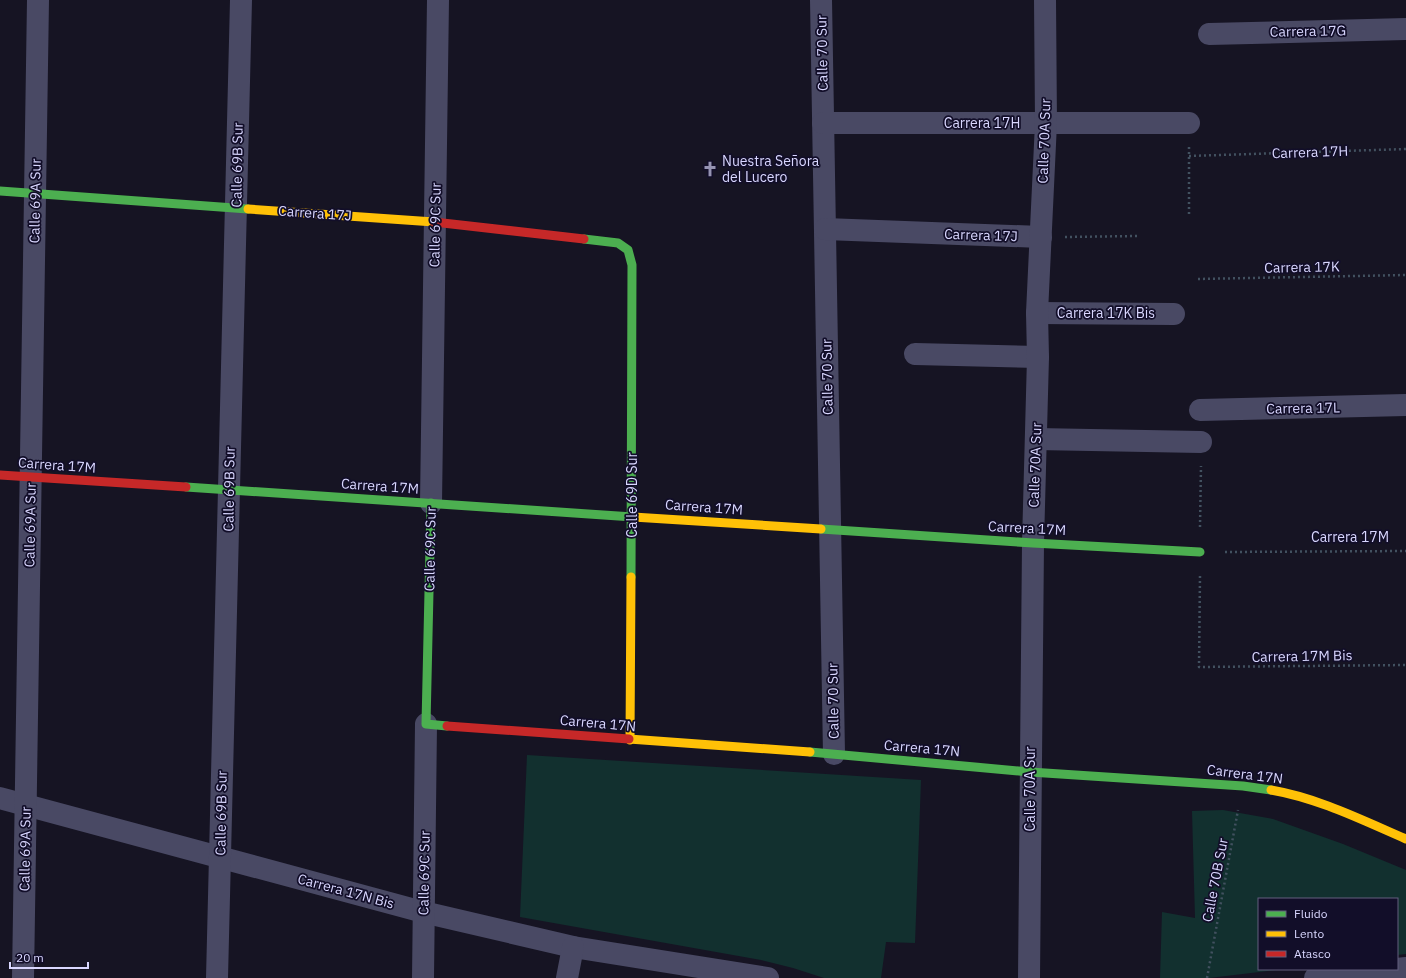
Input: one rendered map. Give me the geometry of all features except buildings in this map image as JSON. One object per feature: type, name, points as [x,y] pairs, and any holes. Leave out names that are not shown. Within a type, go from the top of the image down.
[{"type":"street","name":"Calle 69A Sur","points":[[23,978],[38,0]]},
{"type":"street","name":"Calle 69B Sur","points":[[217,978],[241,0]]},
{"type":"street","name":"Calle 69C Sur","points":[[423,978],[438,0]]},
{"type":"street","name":"Calle 70 Sur","points":[[821,0],[834,754]]},
{"type":"street","name":"Calle 70A Sur","points":[[1029,978],[1033,543],[1038,357],[1037,312],[1046,123],[1045,0]]},
{"type":"street","name":"Carrera 17G","points":[[1210,34],[1406,29]]},
{"type":"street","name":"Carrera 17H","points":[[823,123],[1189,123]]},
{"type":"street","name":"Carrera 17J","points":[[0,191],[435,222],[618,243],[628,250]]},
{"type":"street","name":"Carrera 17J","points":[[825,228],[1041,237]]},
{"type":"street","name":"Calle 69D Sur","points":[[628,250],[632,265],[630,740]]},
{"type":"street","name":"Carrera 17K Bis","points":[[1037,312],[1174,314]]},
{"type":"street","points":[[915,354],[1038,357]]},
{"type":"street","name":"Carrera 17L","points":[[1200,410],[1406,405]]},
{"type":"street","points":[[1036,439],[1201,442]]},
{"type":"street","name":"Carrera 17M","points":[[0,475],[830,530],[1200,552]]},
{"type":"street","name":"Carrera 17N","points":[[426,724],[834,754],[1030,772],[1243,786],[1273,790],[1314,801],[1406,839]]},
{"type":"street","name":"Carrera 17N Bis","points":[[0,798],[220,856],[423,912],[573,947],[768,978]]},
{"type":"street","points":[[567,978],[573,947]]},
{"type":"street","points":[[1315,978],[1388,970]]},
{"type":"path","points":[[1189,123],[1189,217]]},
{"type":"path","name":"Carrera 17H","points":[[1189,156],[1406,149]]},
{"type":"path","points":[[1041,237],[1137,236]]},
{"type":"path","name":"Carrera 17K","points":[[1198,278],[1406,276]]},
{"type":"path","name":"Carrera 17M","points":[[1200,552],[1406,550]]},
{"type":"path","name":"Carrera 17M Bis","points":[[1199,667],[1406,665]]},
{"type":"path","name":"Calle 70B Sur","points":[[1207,978],[1243,786]]},
{"type":"green space","points":[[527,755],[921,780],[915,943],[886,942],[881,978],[824,978],[761,960],[520,917]]},
{"type":"green space","points":[[1223,810],[1273,819],[1343,844],[1406,870],[1406,954],[1398,955],[1398,898],[1258,898],[1258,970],[1276,970],[1209,978],[1160,978],[1162,912],[1195,918],[1192,811]]},
{"type":"traffic: fast","points":[[0,191],[248,209]]},
{"type":"traffic: fast","points":[[584,239],[618,243],[628,250],[632,265],[631,577]]},
{"type":"traffic: fast","points":[[186,487],[633,517]]},
{"type":"traffic: fast","points":[[431,503],[426,724],[447,726]]},
{"type":"traffic: fast","points":[[821,529],[1200,552]]},
{"type":"traffic: fast","points":[[810,752],[1030,772],[1243,786],[1271,790]]},
{"type":"traffic: slow","points":[[248,209],[434,222]]},
{"type":"traffic: slow","points":[[633,517],[821,529]]},
{"type":"traffic: slow","points":[[630,740],[631,577]]},
{"type":"traffic: slow","points":[[629,739],[810,752]]},
{"type":"traffic: slow","points":[[1271,790],[1306,798],[1323,804],[1406,839]]},
{"type":"traffic: jam","points":[[434,222],[584,239]]},
{"type":"traffic: jam","points":[[0,475],[186,487]]},
{"type":"traffic: jam","points":[[447,726],[629,739]]},
{"type":"place","name":"Nuestra Señora del Lucero","points":[[710,169]]}]
